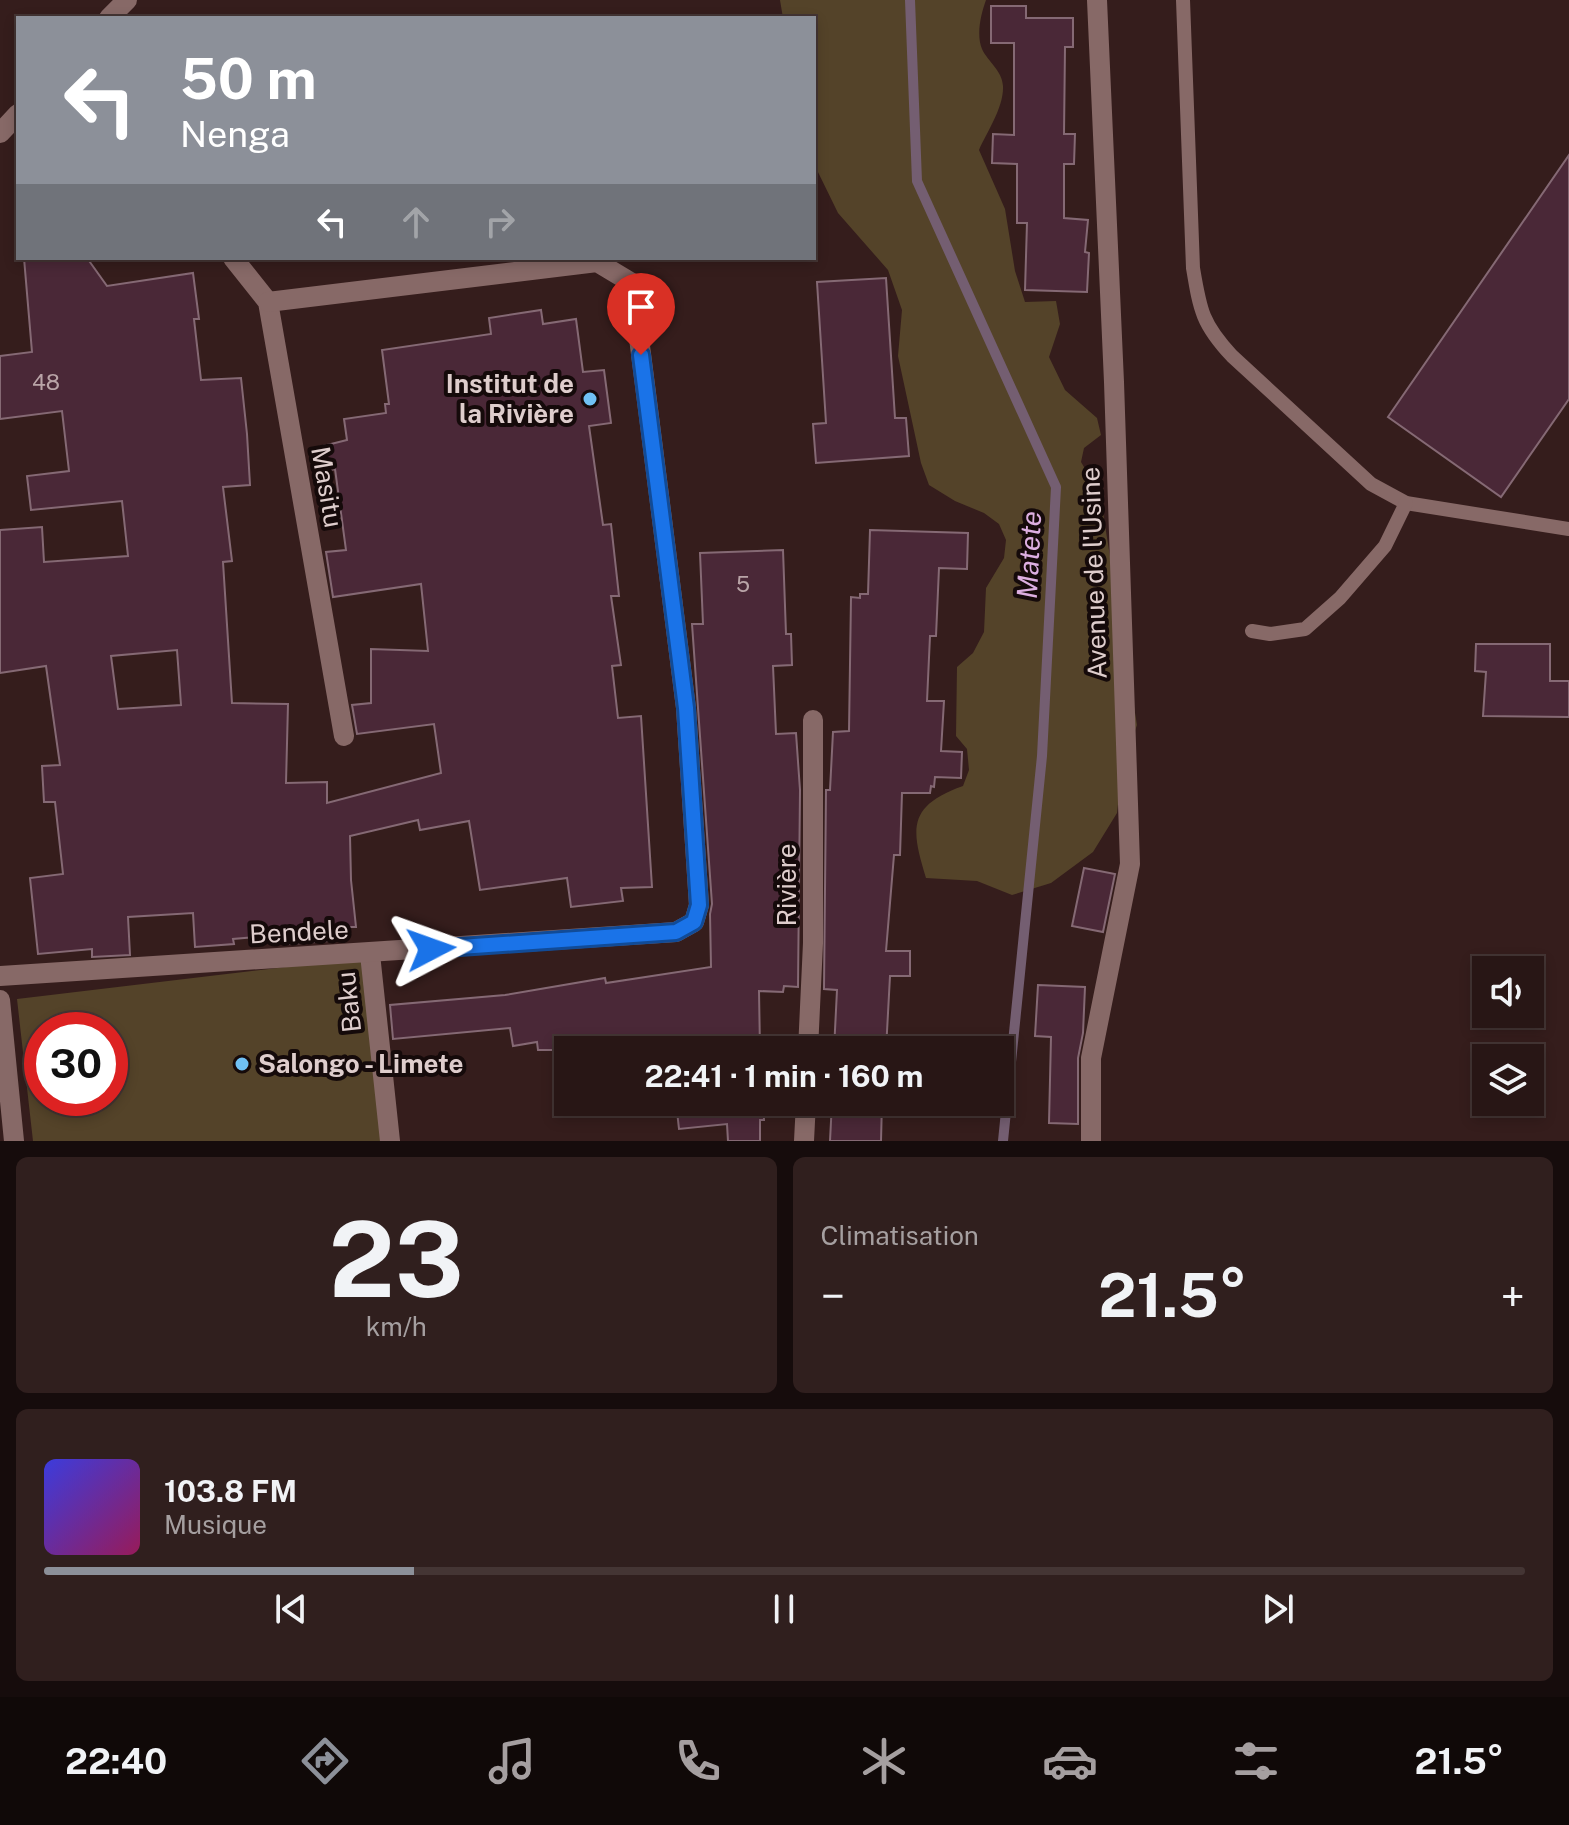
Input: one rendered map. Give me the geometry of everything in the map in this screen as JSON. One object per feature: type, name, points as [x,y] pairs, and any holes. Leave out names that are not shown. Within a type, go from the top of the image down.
[{"type":"street","name":"Avenue de l'Usine","points":[[1091,1141],[1091,1058],[1130,864],[1097,0]]},
{"type":"street","points":[[0,133],[16,116]]},
{"type":"street","name":"Masitu","points":[[235,260],[268,302],[344,736]]},
{"type":"street","name":"Bendele","points":[[0,976],[676,932],[694,922],[699,905],[686,708],[632,283],[597,262],[268,302]]},
{"type":"street","name":"Rivière","points":[[809,1036],[813,943],[813,720]]},
{"type":"street","name":"Baku","points":[[370,954],[390,1141]]},
{"type":"street","points":[[0,1000],[14,1141]]},
{"type":"street","points":[[804,1141],[805,1116]]},
{"type":"lane","points":[[1183,0],[1193,268],[1199,309],[1211,333],[1371,484],[1406,503],[1569,529]]},
{"type":"lane","points":[[1252,631],[1270,634],[1305,629],[1340,598],[1385,546],[1406,503]]},
{"type":"shaded area","points":[[780,0],[986,0],[980,24],[980,43],[1000,75],[1003,94],[979,150],[1005,209],[1015,271],[1025,302],[1056,301],[1060,324],[1049,357],[1065,390],[1097,418],[1101,435],[1084,448],[1081,462],[1100,494],[1137,725],[1122,769],[1117,813],[1093,852],[1051,883],[1012,895],[977,881],[926,878],[916,833],[923,811],[931,802],[963,786],[969,770],[967,749],[956,736],[957,667],[973,653],[984,632],[986,588],[1004,558],[1006,540],[999,524],[984,513],[955,501],[929,485],[921,463],[898,356],[902,310],[888,270],[838,213],[816,168],[816,16],[783,16]]},
{"type":"shaded area","name":"Salongo - Limete","points":[[362,958],[383,1141],[33,1141],[30,1116],[128,1116],[128,1012],[24,1012],[24,1061],[17,999]]},
{"type":"building","points":[[991,6],[1026,6],[1026,18],[1073,18],[1073,47],[1065,47],[1064,134],[1075,134],[1074,164],[1064,164],[1064,218],[1088,220],[1085,252],[1089,253],[1087,292],[1025,290],[1027,223],[1017,223],[1017,164],[992,163],[993,134],[1014,135],[1014,43],[991,43]]},
{"type":"building","points":[[1569,155],[1569,399],[1501,497],[1388,417]]},
{"type":"building","points":[[24,260],[88,260],[107,286],[193,273],[199,319],[194,319],[201,380],[241,378],[247,434],[250,485],[223,487],[232,561],[223,562],[232,703],[288,704],[286,783],[327,782],[327,803],[441,773],[434,724],[357,734],[352,705],[371,703],[371,649],[428,651],[421,584],[333,597],[326,552],[346,550],[335,469],[318,473],[311,449],[347,440],[344,419],[386,413],[385,404],[389,404],[382,350],[491,334],[489,318],[541,310],[543,324],[576,319],[583,372],[604,370],[611,423],[589,426],[603,525],[611,524],[619,596],[611,596],[621,665],[612,666],[618,718],[641,716],[652,887],[621,888],[623,901],[571,907],[567,878],[480,890],[469,821],[420,830],[418,820],[350,836],[356,927],[339,927],[341,940],[290,944],[288,934],[233,939],[234,944],[195,947],[193,913],[128,917],[130,955],[92,957],[92,949],[38,954],[30,878],[63,874],[55,802],[44,802],[42,766],[60,765],[46,666],[0,673],[0,530],[42,527],[44,562],[128,556],[122,501],[31,510],[27,476],[69,471],[62,411],[0,419],[0,356],[32,352]],"holes":[[[177,650],[181,705],[118,709],[111,656]]]},
{"type":"building","points":[[886,278],[895,418],[906,418],[909,456],[816,463],[813,424],[826,423],[817,282]]},
{"type":"building","points":[[870,530],[968,533],[967,569],[939,568],[936,636],[930,636],[927,701],[944,701],[941,751],[962,752],[961,778],[935,777],[930,793],[902,793],[900,855],[894,855],[886,951],[910,951],[910,976],[890,976],[887,1036],[835,1036],[837,990],[824,989],[826,790],[830,790],[833,732],[849,731],[851,597],[860,598],[860,594],[868,594]]},
{"type":"building","points":[[783,550],[786,634],[791,634],[792,665],[773,666],[776,734],[796,733],[800,790],[798,987],[784,986],[783,992],[759,991],[760,1036],[554,1036],[554,1050],[538,1050],[537,1042],[513,1046],[510,1028],[393,1039],[390,1005],[505,995],[605,978],[606,983],[711,967],[712,904],[692,624],[703,624],[700,553]]},
{"type":"building","points":[[1476,644],[1550,644],[1550,681],[1569,681],[1569,717],[1483,716],[1486,672],[1475,671]]},
{"type":"building","points":[[1084,868],[1115,874],[1103,932],[1072,926]]},
{"type":"building","points":[[1038,985],[1085,987],[1083,1033],[1078,1058],[1078,1124],[1049,1123],[1051,1037],[1035,1036]]},
{"type":"building","points":[[678,1116],[764,1116],[764,1120],[760,1120],[760,1141],[728,1141],[727,1124],[679,1129]]},
{"type":"building","points":[[831,1116],[882,1116],[881,1141],[830,1141]]},
{"type":"waterway","name":"Matete","points":[[910,0],[917,181],[1056,487],[1042,756],[1003,1141]]},
{"type":"place","name":"Institut de la Rivière","points":[[590,399]]},
{"type":"place","name":"Salongo - Limete","points":[[242,1064]]},
{"type":"route","points":[[431,949],[676,932],[694,922],[699,905],[686,708],[641,355]]}]
